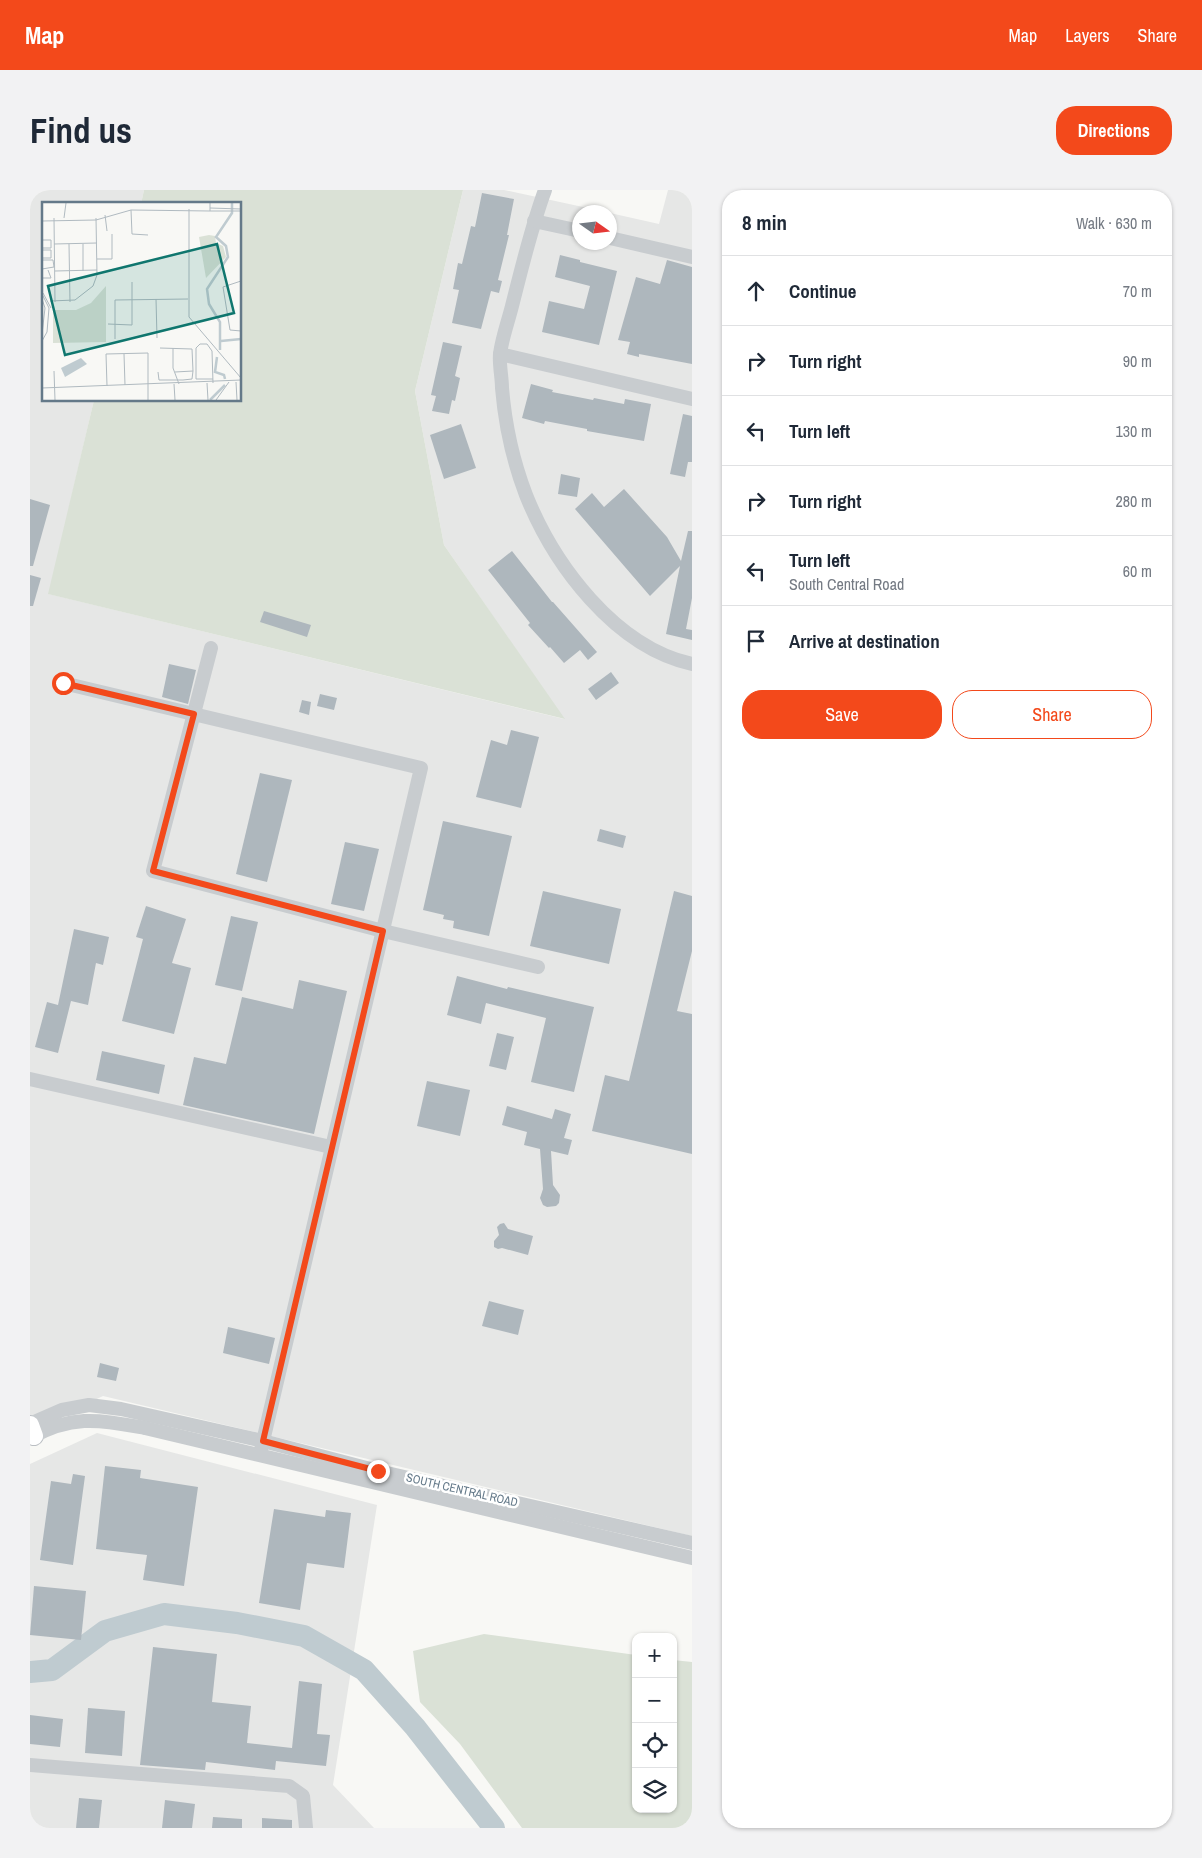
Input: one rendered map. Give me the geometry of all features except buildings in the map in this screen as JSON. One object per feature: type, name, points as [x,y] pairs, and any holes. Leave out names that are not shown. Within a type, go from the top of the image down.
[{"type":"street","points":[[545,190],[534,221],[500,354],[504,404],[512,451],[526,495],[550,541],[568,570],[593,602],[624,631],[649,648],[692,664]]},
{"type":"street","points":[[534,221],[572,229]]},
{"type":"street","points":[[617,240],[692,257]]},
{"type":"street","points":[[500,354],[692,399]]},
{"type":"street","points":[[211,648],[153,871],[383,931],[538,967]]},
{"type":"street","points":[[63,683],[421,768],[261,1447]]},
{"type":"street","points":[[30,1079],[332,1147]]},
{"type":"street","name":"SOUTH CENTRAL ROAD","points":[[31,1431],[71,1421],[100,1420],[261,1447],[398,1475],[692,1544]]},
{"type":"street","name":"SOUTH CENTRAL ROAD","points":[[261,1447],[692,1558]]},
{"type":"street","points":[[30,1764],[289,1786],[303,1796],[306,1828]]},
{"type":"shaded area","points":[[30,190],[144,190],[141,202],[42,202],[42,401],[94,401],[49,594],[564,719],[444,545],[415,391],[463,190],[504,190],[574,205],[572,205],[572,250],[617,250],[617,215],[659,224],[668,190],[692,190],[692,1536],[103,1396],[30,1431]]},
{"type":"shaded area","points":[[144,190],[463,190],[415,391],[444,545],[565,719],[48,594],[94,401],[241,401],[241,202],[141,202]]},
{"type":"shaded area","points":[[97,1433],[377,1505],[333,1785],[374,1828],[30,1828],[30,1464]]},
{"type":"shaded area","points":[[484,1634],[632,1654],[632,1813],[677,1813],[677,1660],[692,1662],[692,1828],[522,1828],[460,1744],[420,1702],[413,1651]]},
{"type":"waterway","points":[[30,1672],[52,1670],[105,1631],[164,1614],[237,1623],[304,1636],[364,1670],[415,1727],[494,1828]]},
{"type":"route","points":[[63,683],[194,714],[153,871],[383,931],[263,1441],[378,1471]]}]
